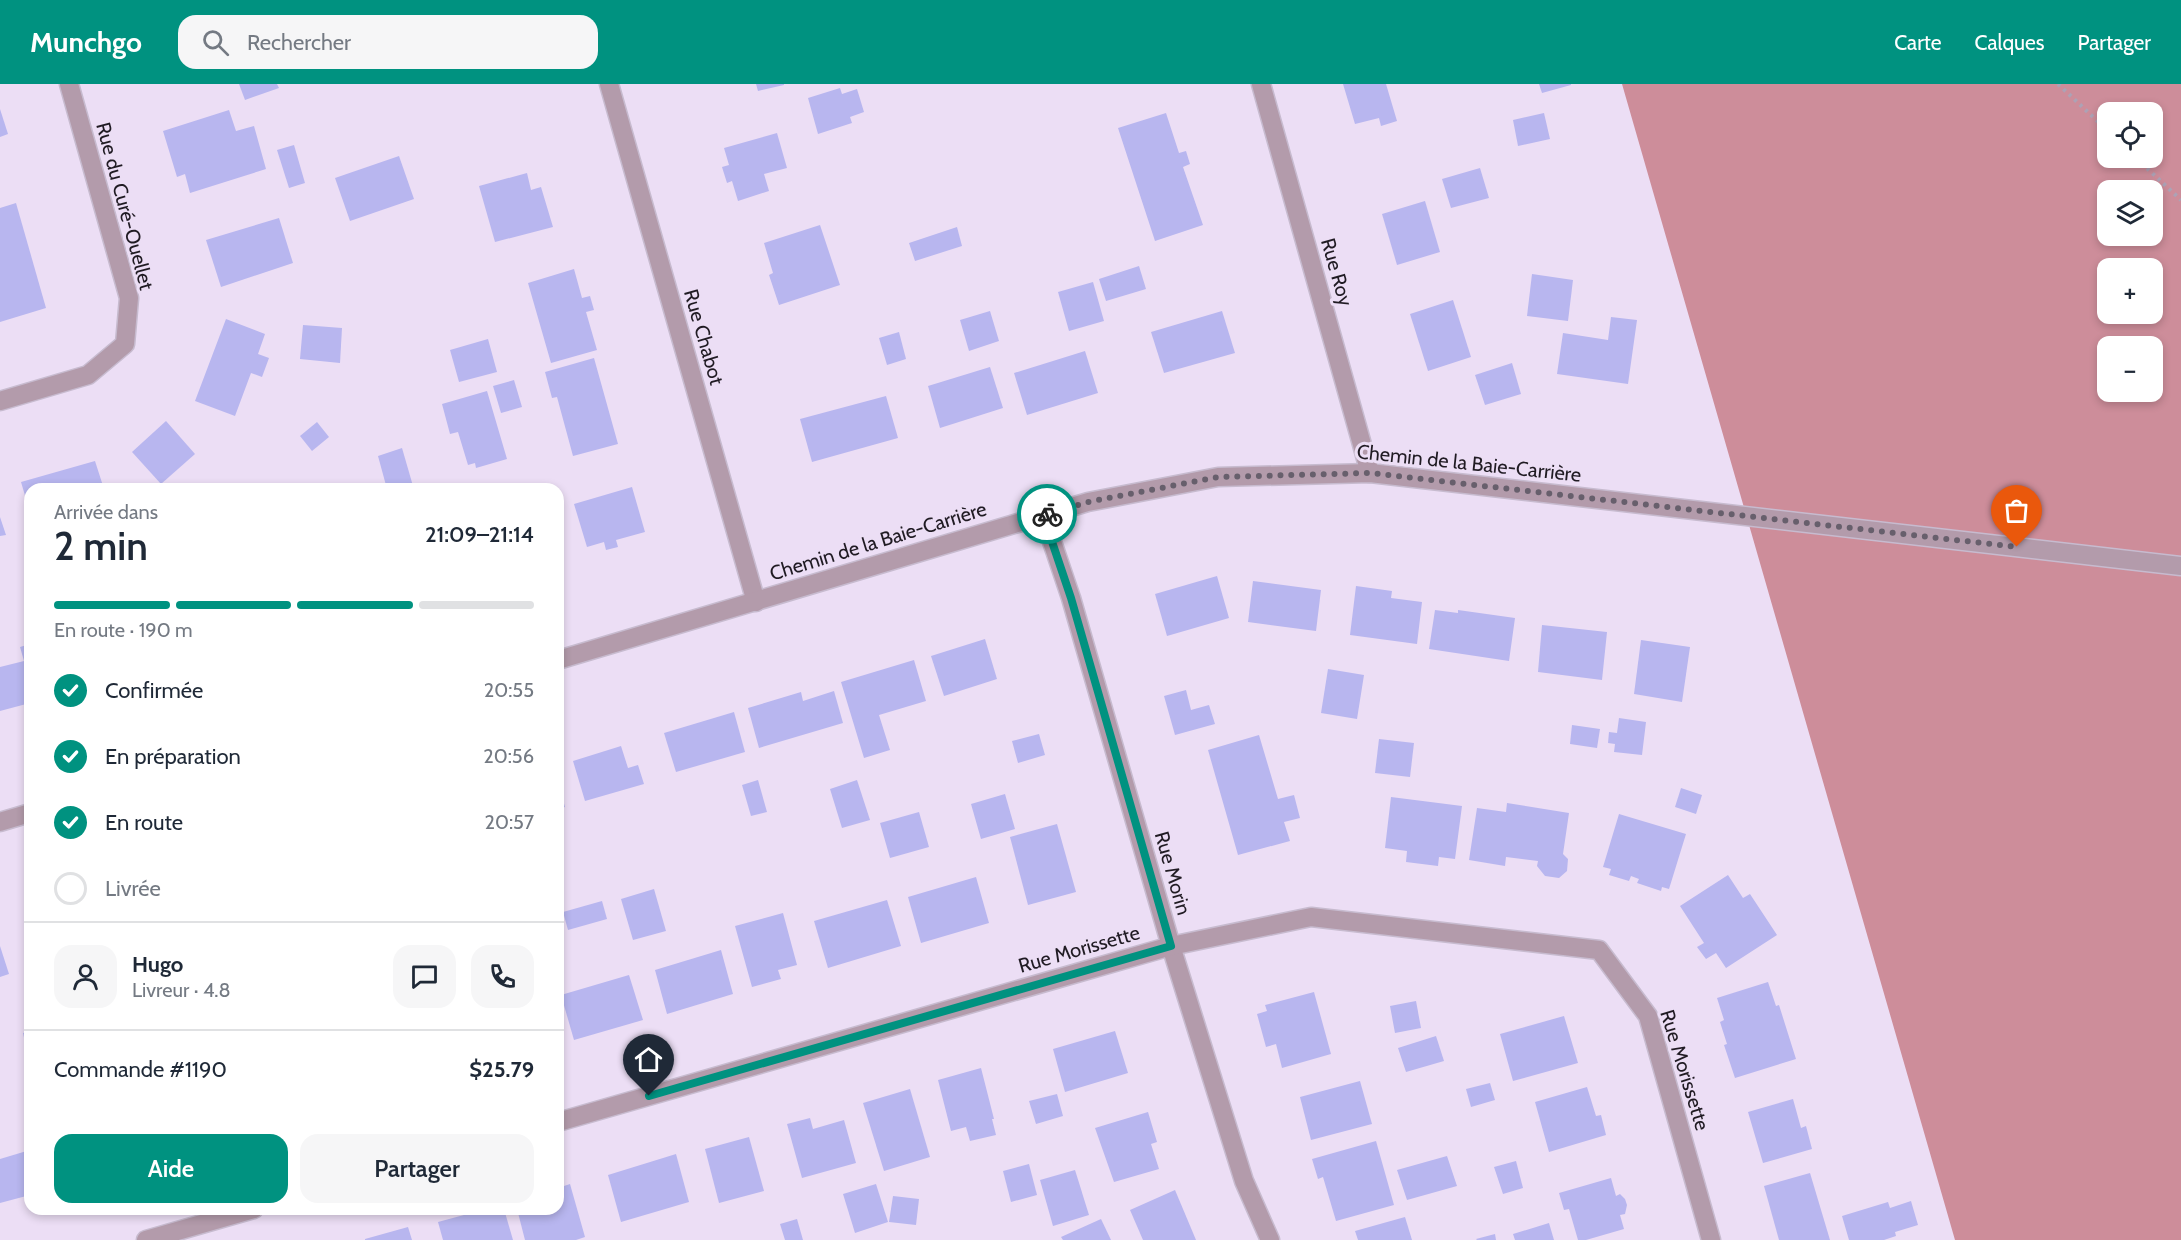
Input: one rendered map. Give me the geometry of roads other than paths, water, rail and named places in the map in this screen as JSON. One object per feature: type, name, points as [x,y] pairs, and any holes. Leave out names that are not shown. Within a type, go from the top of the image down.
[{"type":"street","name":"Rue du Curé-Ouellet","points":[[0,401],[88,375],[125,344],[129,298],[69,84]]},
{"type":"street","name":"Rue Chabot","points":[[609,84],[756,602]]},
{"type":"street","name":"Rue Roy","points":[[1261,84],[1370,473]]},
{"type":"street","name":"Chemin de la Baie-Carrière","points":[[564,658],[1088,502],[1218,477],[1370,473],[2181,566]]},
{"type":"street","name":"Rue Morin","points":[[1043,515],[1071,598],[1171,946],[1244,1181],[1270,1240]]},
{"type":"street","points":[[0,822],[24,815]]},
{"type":"street","name":"Rue Morissette","points":[[564,1120],[1171,946],[1311,917],[1599,950],[1648,1016],[1711,1240]]},
{"type":"street","points":[[146,1240],[233,1215]]}]
